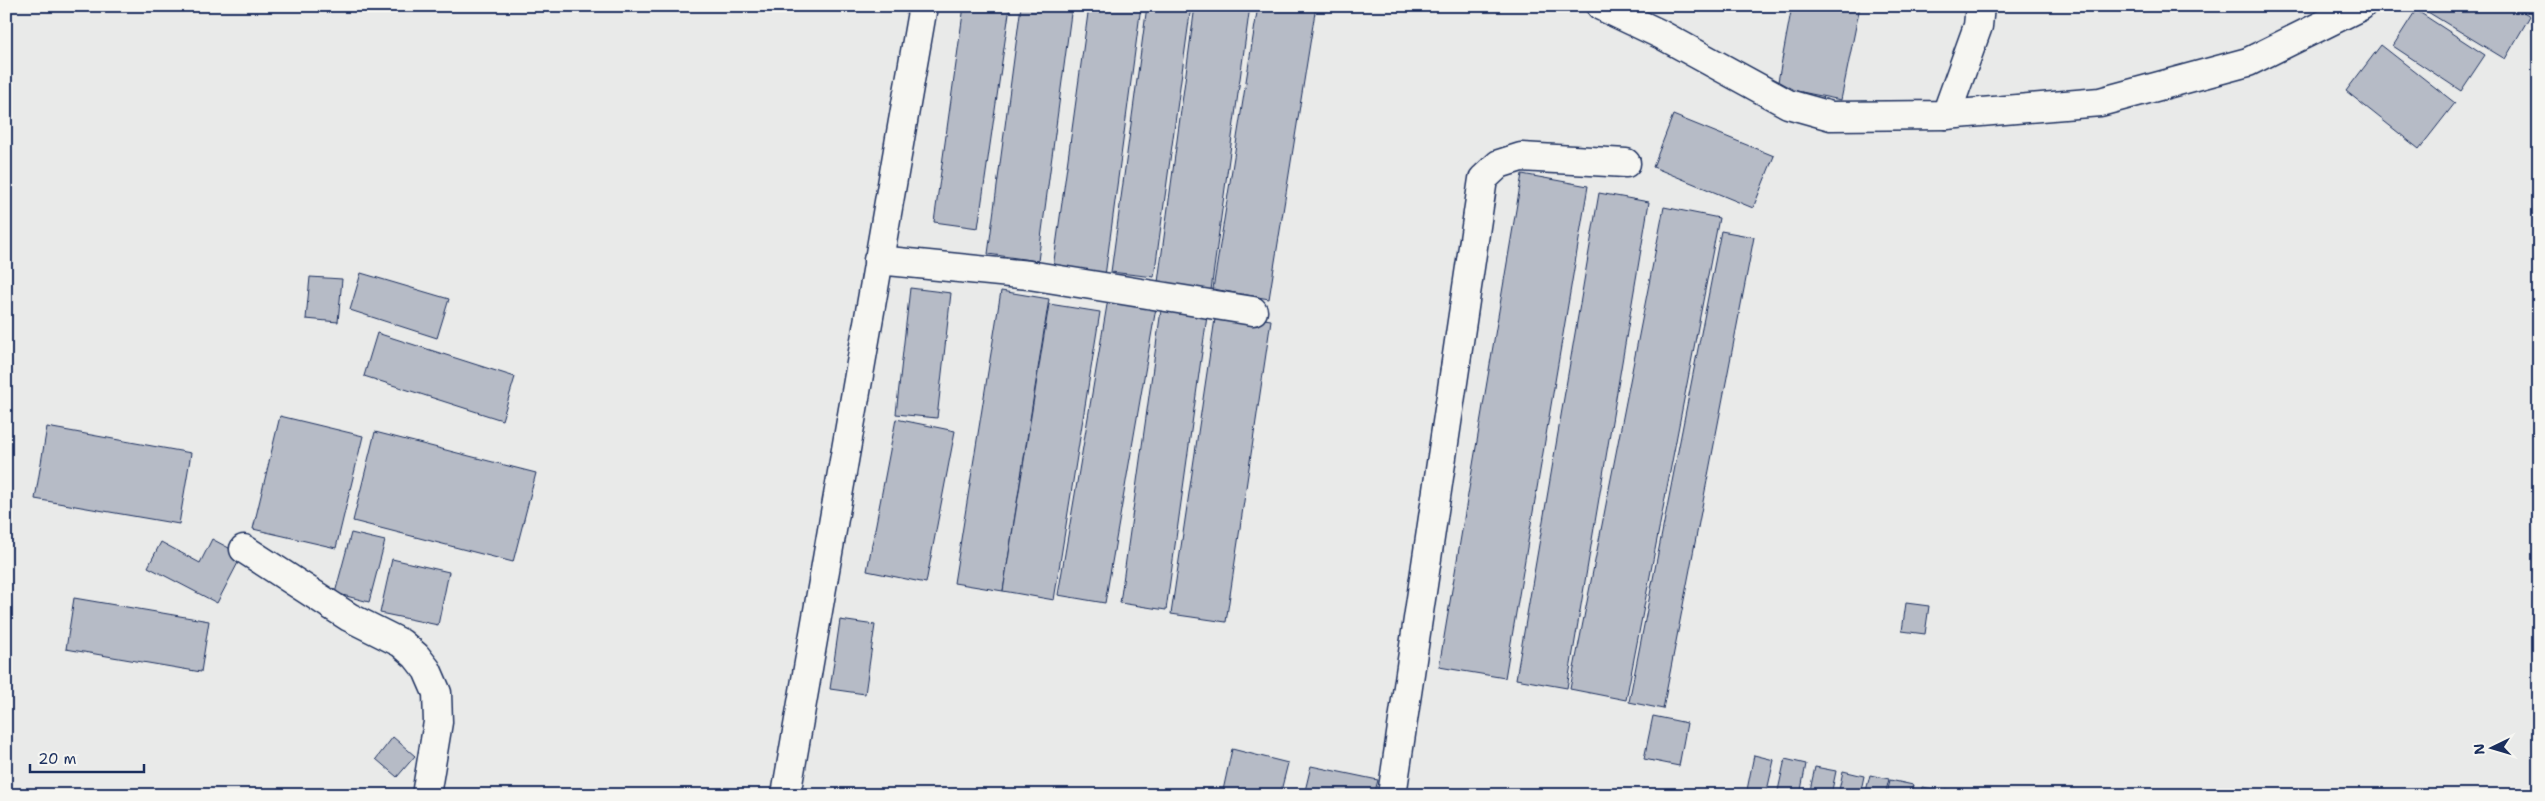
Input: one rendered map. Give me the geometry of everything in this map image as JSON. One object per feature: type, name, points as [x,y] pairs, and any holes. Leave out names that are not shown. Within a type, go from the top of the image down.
[{"type":"street","points":[[786,795],[922,6]]},
{"type":"street","points":[[1601,6],[1660,34],[1788,104],[1831,116],[1946,115],[2100,102],[2248,62],[2361,6]]},
{"type":"street","points":[[1946,115],[1978,26],[1980,6]]},
{"type":"street","points":[[1392,795],[1483,179],[1499,164],[1521,157],[1626,163]]},
{"type":"street","points":[[878,260],[1029,275],[1253,311]]},
{"type":"street","points":[[244,549],[349,617],[401,643],[416,656],[427,670],[436,692],[438,722],[426,795]]},
{"type":"building","points":[[964,6],[1010,6],[978,228],[934,222]]},
{"type":"building","points":[[1021,6],[1072,6],[1038,261],[988,254]]},
{"type":"building","points":[[1089,6],[1141,6],[1105,276],[1053,268]]},
{"type":"building","points":[[1147,6],[1191,6],[1154,277],[1111,272]]},
{"type":"building","points":[[1195,6],[1250,6],[1211,290],[1158,282]]},
{"type":"building","points":[[1258,6],[1316,6],[1269,299],[1213,289]]},
{"type":"building","points":[[1792,6],[1860,6],[1841,100],[1777,87]]},
{"type":"building","points":[[2418,6],[2514,6],[2530,16],[2505,59]]},
{"type":"building","points":[[2528,6],[2539,6],[2539,12]]},
{"type":"building","points":[[2416,10],[2485,55],[2461,91],[2393,46]]},
{"type":"building","points":[[2381,45],[2455,103],[2419,149],[2346,91]]},
{"type":"building","points":[[1673,115],[1774,156],[1753,208],[1653,167]]},
{"type":"building","points":[[1522,174],[1588,186],[1505,678],[1439,667]]},
{"type":"building","points":[[1599,193],[1649,202],[1567,688],[1516,679]]},
{"type":"building","points":[[1664,207],[1719,218],[1626,700],[1570,689]]},
{"type":"building","points":[[1721,231],[1754,237],[1663,709],[1629,702]]},
{"type":"building","points":[[361,273],[449,299],[437,338],[350,310]]},
{"type":"building","points":[[310,277],[342,279],[338,322],[306,319]]},
{"type":"building","points":[[910,288],[951,293],[937,418],[896,414]]},
{"type":"building","points":[[1001,291],[1049,299],[1003,591],[954,583]]},
{"type":"building","points":[[1109,293],[1157,302],[1105,603],[1058,595]]},
{"type":"building","points":[[1162,303],[1208,309],[1166,610],[1120,603]]},
{"type":"building","points":[[1049,304],[1100,312],[1054,600],[1003,591]]},
{"type":"building","points":[[1216,312],[1271,320],[1226,622],[1171,614]]},
{"type":"building","points":[[377,333],[515,377],[502,420],[364,376]]},
{"type":"building","points":[[280,416],[363,436],[336,548],[253,529]]},
{"type":"building","points":[[896,419],[955,431],[926,583],[867,571]]},
{"type":"building","points":[[47,427],[191,453],[179,524],[35,499]]},
{"type":"building","points":[[375,432],[536,473],[513,562],[353,521]]},
{"type":"building","points":[[351,533],[385,541],[369,602],[335,593]]},
{"type":"building","points":[[212,539],[242,555],[217,603],[148,567],[161,542],[200,563]]},
{"type":"building","points":[[392,559],[449,572],[438,625],[380,613]]},
{"type":"building","points":[[74,598],[209,621],[201,672],[66,649]]},
{"type":"building","points":[[1906,603],[1929,606],[1925,634],[1902,631]]},
{"type":"building","points":[[840,620],[875,625],[865,694],[830,689]]},
{"type":"building","points":[[1653,716],[1687,723],[1679,766],[1644,759]]},
{"type":"building","points":[[393,737],[415,756],[397,777],[376,759]]},
{"type":"building","points":[[1232,749],[1288,763],[1280,795],[1222,795]]},
{"type":"building","points":[[1754,755],[1774,760],[1766,795],[1746,795]]},
{"type":"building","points":[[1785,759],[1806,764],[1800,795],[1777,795]]},
{"type":"building","points":[[1311,766],[1378,780],[1374,795],[1304,795]]},
{"type":"building","points":[[1815,767],[1836,771],[1831,795],[1809,795]]},
{"type":"building","points":[[1843,771],[1864,776],[1860,795],[1838,795]]},
{"type":"building","points":[[1870,775],[1889,779],[1885,795],[1865,795]]},
{"type":"building","points":[[1890,780],[1913,785],[1910,795],[1887,795]]},
{"type":"building","points":[[1922,787],[1939,790],[1938,795],[1920,795]]},
{"type":"building","points":[[1945,789],[1968,794],[1968,795],[1944,795]]}]
